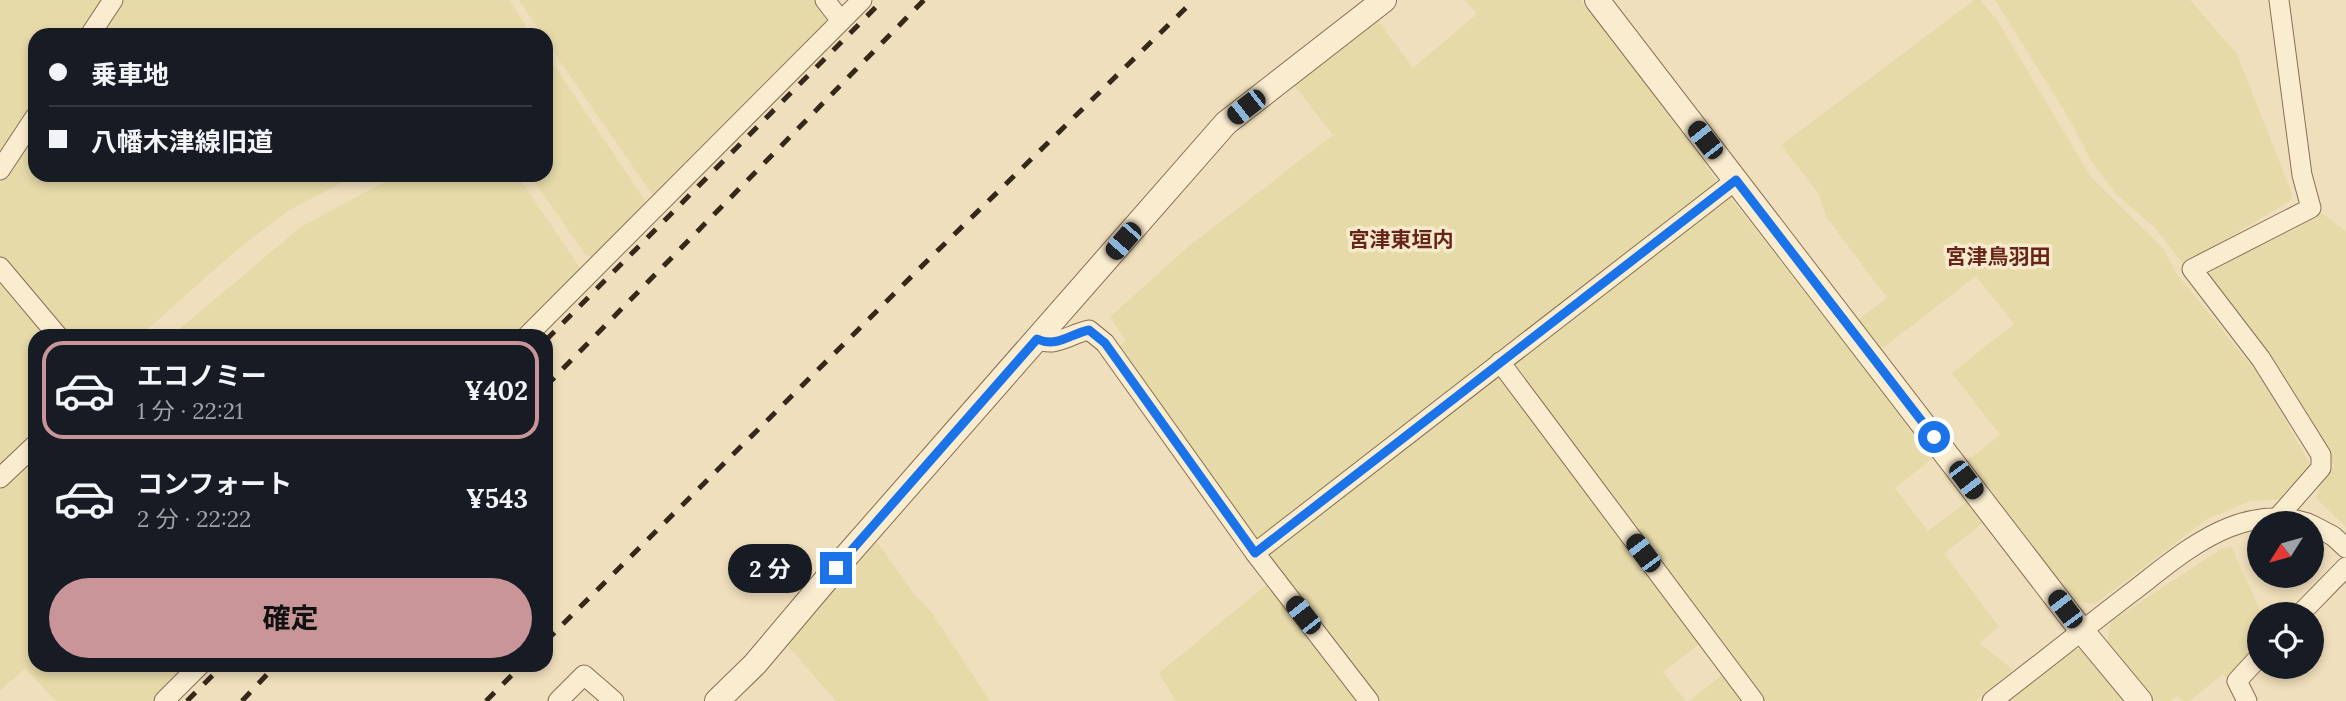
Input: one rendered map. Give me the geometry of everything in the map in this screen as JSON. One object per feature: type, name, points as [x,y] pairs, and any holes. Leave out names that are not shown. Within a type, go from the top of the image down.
[{"type":"street","points":[[95,28],[113,0]]},
{"type":"street","points":[[825,0],[841,21]]},
{"type":"street","points":[[534,329],[862,0]]},
{"type":"street","points":[[718,701],[755,664],[1226,123],[1384,0]]},
{"type":"street","points":[[1597,0],[2082,631],[2140,701]]},
{"type":"street","points":[[2279,0],[2302,175],[2311,208],[2192,269],[2261,359],[2321,455],[2321,468],[2283,511]]},
{"type":"street","points":[[0,170],[28,128]]},
{"type":"street","points":[[1255,553],[1736,180]]},
{"type":"street","points":[[0,267],[52,329]]},
{"type":"street","points":[[1037,339],[1047,344],[1089,330],[1105,343],[1255,553],[1369,701]]},
{"type":"street","points":[[1500,362],[1754,701]]},
{"type":"street","points":[[0,478],[28,452]]},
{"type":"street","points":[[1992,701],[2175,559],[2214,534],[2247,522]]},
{"type":"street","points":[[2324,531],[2346,548]]},
{"type":"street","points":[[2312,602],[2346,567]]},
{"type":"street","points":[[2247,670],[2237,681],[2247,701]]},
{"type":"street","points":[[164,701],[193,672]]},
{"type":"street","points":[[558,701],[584,675],[614,701]]},
{"type":"shaded area","points":[[0,0],[109,0],[90,28],[28,28],[28,120],[0,162]]},
{"type":"shaded area","points":[[118,0],[510,0],[527,28],[100,28]]},
{"type":"shaded area","points":[[519,0],[815,0],[828,23],[656,200],[553,51],[553,28],[537,28]]},
{"type":"shaded area","points":[[1465,0],[1580,0],[1625,53],[1720,185],[1256,543],[1116,348],[1126,341],[1110,317],[1189,246],[1333,135],[1291,81],[1376,18],[1413,68],[1477,14]]},
{"type":"shaded area","points":[[1974,0],[1980,0],[1997,20],[2091,177],[2163,248],[2177,274],[2262,379],[2310,464],[2300,486],[2285,499],[2250,501],[2207,519],[2095,604],[2071,601],[1964,463],[2000,435],[1952,373],[2014,324],[1976,276],[1878,352],[1855,322],[1887,298],[1827,218],[1818,193],[1781,145]]},
{"type":"shaded area","points":[[1995,0],[2190,0],[2237,54],[2292,194],[2290,201],[2184,265],[2154,227],[2115,193],[2092,162],[2068,117]]},
{"type":"shaded area","points":[[553,64],[648,205],[595,259],[585,254],[535,182],[553,182]]},
{"type":"shaded area","points":[[28,141],[28,182],[343,182],[288,211],[232,254],[148,329],[60,329],[0,257],[0,184]]},
{"type":"shaded area","points":[[385,182],[522,182],[581,269],[518,329],[179,329],[302,226]]},
{"type":"shaded area","points":[[1727,193],[1934,457],[1895,488],[1928,531],[1968,501],[1984,522],[1944,554],[1999,627],[1979,643],[2013,670],[1975,701],[1763,701],[1507,366]]},
{"type":"shaded area","points":[[2309,204],[2346,231],[2346,527],[2316,498],[2323,478],[2334,466],[2320,437],[2206,287],[2212,269]]},
{"type":"shaded area","points":[[0,276],[44,329],[28,329],[28,437],[0,463]]},
{"type":"shaded area","points":[[1498,372],[1703,641],[1663,672],[1686,701],[1373,701],[1266,557]]},
{"type":"shaded area","points":[[28,460],[28,671],[25,668],[0,691],[0,486]]},
{"type":"shaded area","points":[[877,542],[914,594],[932,613],[990,701],[836,701],[786,644]]},
{"type":"shaded area","points":[[2231,546],[2247,581],[2247,588],[2250,588],[2257,602],[2247,602],[2247,665],[2230,683],[2223,674],[2189,701],[2182,701],[2178,696],[2171,701],[2146,701],[2107,646],[2110,622],[2221,549]]},
{"type":"shaded area","points":[[1270,582],[1359,701],[1176,701],[1159,673]]},
{"type":"shaded area","points":[[2073,649],[2085,649],[2123,701],[2004,701]]},
{"type":"shaded area","points":[[29,672],[184,672],[155,701],[56,701]]},
{"type":"shaded area","points":[[1726,672],[1749,701],[1689,701]]},
{"type":"railway","points":[[553,333],[883,0]]},
{"type":"railway","points":[[553,379],[924,0]]},
{"type":"railway","points":[[553,634],[925,263],[1194,0]]},
{"type":"railway","points":[[187,701],[216,672]]},
{"type":"railway","points":[[242,701],[269,672]]},
{"type":"railway","points":[[486,701],[515,672]]},
{"type":"district","name":"宮津東垣内","points":[[1401,239]]},
{"type":"district","name":"宮津鳥羽田","points":[[1998,256]]},
{"type":"route","points":[[836,568],[1037,339],[1047,344],[1089,330],[1105,343],[1255,553],[1736,180],[1934,437]]}]
